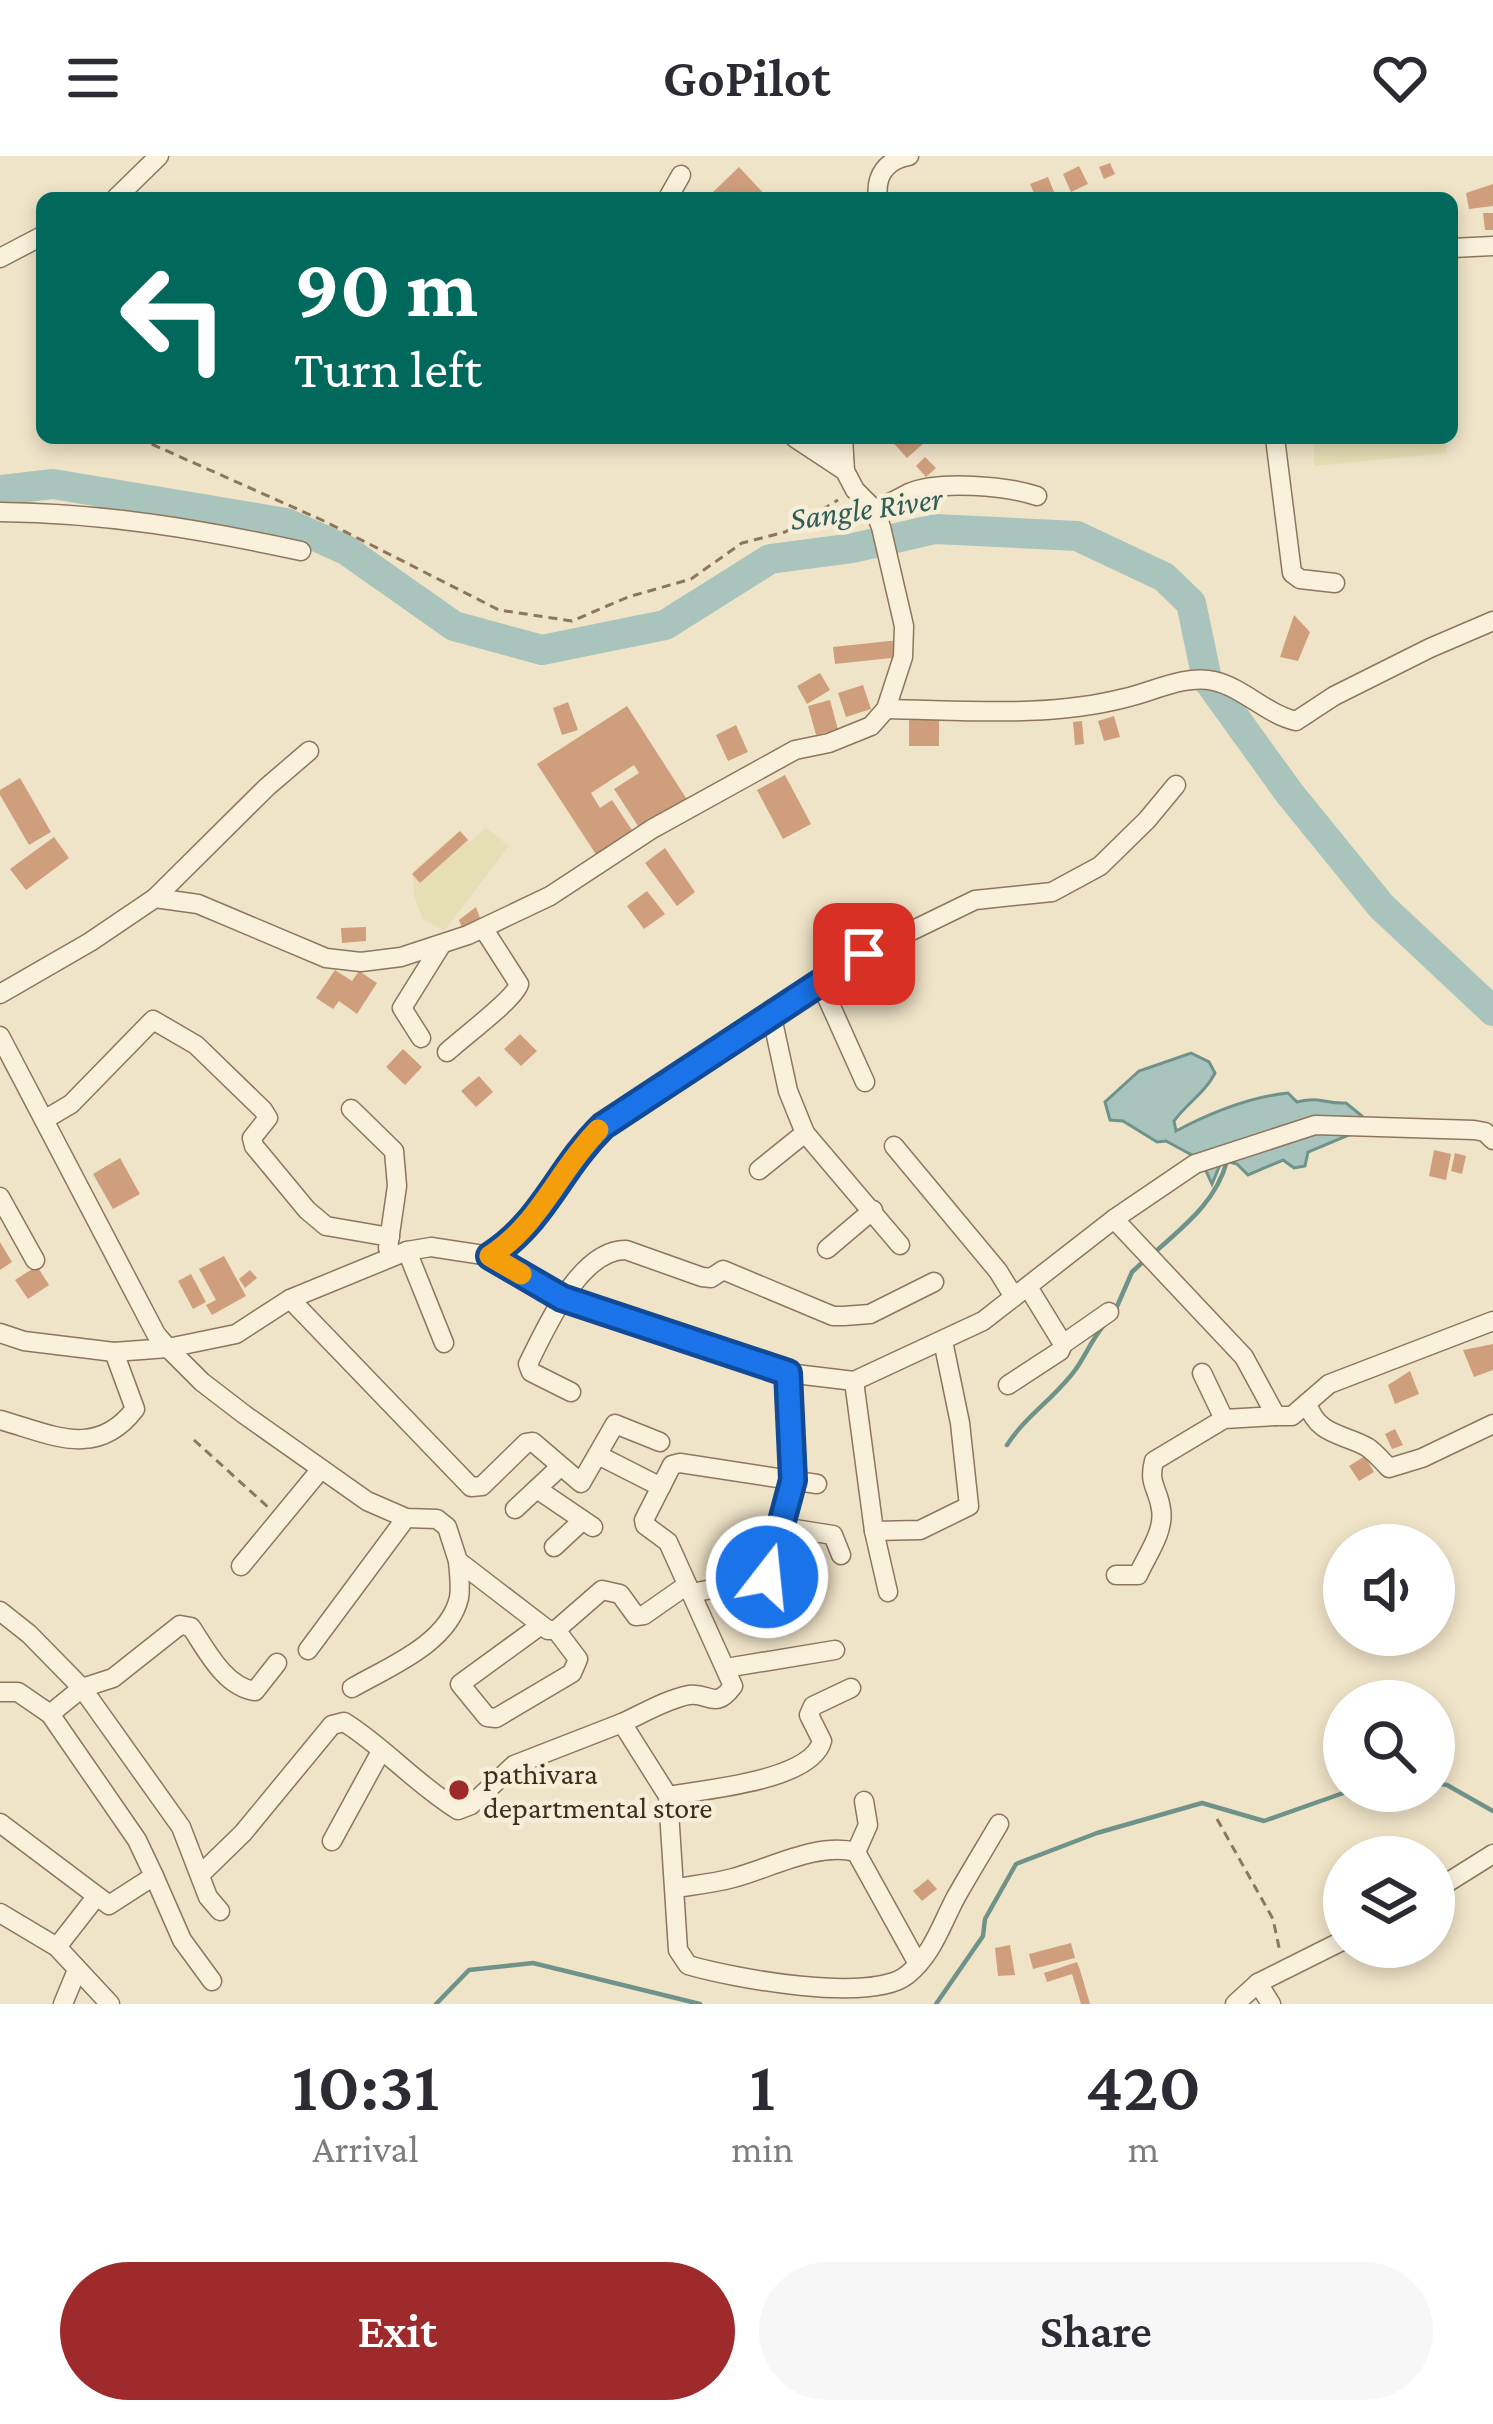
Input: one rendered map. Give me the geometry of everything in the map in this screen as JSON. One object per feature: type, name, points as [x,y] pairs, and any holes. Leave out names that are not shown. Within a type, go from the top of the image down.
[{"type":"street","points":[[122,192],[159,156]]},
{"type":"street","points":[[878,192],[878,179],[886,167],[909,156]]},
{"type":"street","points":[[671,192],[681,175]]},
{"type":"street","points":[[0,258],[36,239]]},
{"type":"street","points":[[1458,248],[1493,246]]},
{"type":"street","points":[[155,898],[199,904],[326,958],[361,962],[440,946],[550,896],[652,830],[795,750],[871,726],[886,709],[903,657],[904,626],[891,560],[878,518],[855,490],[843,454],[813,444]]},
{"type":"street","points":[[1276,444],[1292,573],[1300,579],[1335,583]]},
{"type":"street","points":[[878,518],[908,494],[944,485],[1019,490],[1037,496]]},
{"type":"street","points":[[0,512],[76,513],[185,526],[301,551]]},
{"type":"street","points":[[886,709],[1053,710],[1119,700],[1190,679],[1216,681],[1296,722],[1411,657],[1493,622]]},
{"type":"street","points":[[0,994],[155,898],[309,751]]},
{"type":"street","points":[[490,1256],[514,1241],[532,1221],[574,1155],[603,1126],[864,954],[976,900],[1052,892],[1100,866],[1176,785]]},
{"type":"street","points":[[447,1052],[482,1018],[516,996],[520,984],[483,928]]},
{"type":"street","points":[[421,1038],[402,1007],[440,946]]},
{"type":"street","points":[[820,982],[865,1082]]},
{"type":"street","points":[[772,1017],[788,1091],[805,1133],[900,1245]]},
{"type":"street","points":[[44,1120],[71,1104],[153,1020],[196,1045],[263,1110],[268,1118],[252,1138],[254,1146],[307,1210],[326,1226],[390,1237]]},
{"type":"street","points":[[0,1036],[156,1334],[168,1348],[202,1382],[368,1501],[406,1518],[437,1520],[447,1526],[458,1561],[456,1606],[435,1638],[352,1688]]},
{"type":"street","points":[[351,1109],[394,1151],[397,1186],[386,1260]]},
{"type":"street","points":[[0,1333],[24,1341],[114,1352],[168,1348],[236,1334],[290,1299],[407,1251],[457,1248],[490,1256],[562,1298],[788,1373],[854,1381],[983,1321],[1114,1219],[1195,1164],[1222,1153],[1315,1125],[1474,1130],[1493,1140]]},
{"type":"street","points":[[759,1169],[805,1133]]},
{"type":"street","points":[[894,1146],[1064,1344]]},
{"type":"street","points":[[0,1197],[35,1260]]},
{"type":"street","points":[[827,1249],[873,1210]]},
{"type":"street","points":[[1114,1219],[1244,1357],[1276,1417]]},
{"type":"street","points":[[571,1392],[531,1372],[528,1364],[562,1298],[603,1253],[612,1250],[626,1250],[702,1277],[711,1278],[723,1270],[833,1316],[870,1314],[934,1282]]},
{"type":"street","points":[[407,1251],[444,1343]]},
{"type":"street","points":[[290,1299],[471,1487],[482,1486],[526,1443],[533,1442],[581,1483],[615,1424],[660,1442]]},
{"type":"street","points":[[1008,1385],[1109,1312]]},
{"type":"street","points":[[1116,1575],[1138,1575],[1155,1542],[1162,1513],[1149,1479],[1154,1461],[1224,1419],[1292,1416],[1329,1384],[1493,1321]]},
{"type":"street","points":[[874,1531],[920,1530],[969,1506],[960,1423],[943,1341]]},
{"type":"street","points":[[0,1420],[77,1442],[94,1441],[135,1409],[114,1352]]},
{"type":"street","points":[[458,1561],[549,1628],[578,1659],[572,1673],[496,1718],[487,1717],[460,1684],[549,1628],[602,1590],[620,1594],[635,1616],[689,1589],[767,1577],[793,1480],[788,1373]]},
{"type":"street","points":[[1202,1373],[1224,1419]]},
{"type":"street","points":[[854,1381],[874,1531],[888,1592]]},
{"type":"street","points":[[1307,1403],[1324,1430],[1371,1449],[1389,1468],[1422,1458],[1493,1424]]},
{"type":"street","points":[[598,1455],[661,1487]]},
{"type":"street","points":[[202,1873],[243,1833],[332,1725],[344,1722],[458,1810],[471,1805],[514,1765],[688,1695],[714,1700],[727,1695],[733,1686],[668,1542],[645,1526],[661,1487],[672,1465],[680,1463],[817,1484]]},
{"type":"street","points":[[514,1509],[560,1467]]},
{"type":"street","points":[[241,1566],[321,1469]]},
{"type":"street","points":[[537,1489],[588,1524],[554,1547]]},
{"type":"street","points":[[308,1650],[406,1518]]},
{"type":"street","points":[[782,1527],[833,1535],[841,1555]]},
{"type":"street","points":[[0,1611],[82,1688],[181,1827],[208,1897],[220,1911]]},
{"type":"street","points":[[50,1714],[82,1688],[113,1678],[180,1625],[191,1628],[231,1681],[247,1691],[255,1691],[278,1663]]},
{"type":"street","points":[[726,1668],[835,1650]]},
{"type":"street","points":[[668,1796],[800,1768],[818,1754],[822,1741],[808,1715],[813,1706],[851,1688]]},
{"type":"street","points":[[0,1692],[18,1692],[50,1714],[124,1821],[182,1940],[212,1981]]},
{"type":"street","points":[[622,1723],[668,1796],[678,1950],[688,1965],[811,1988],[892,1984],[932,1949],[999,1824]]},
{"type":"street","points":[[332,1841],[380,1753]]},
{"type":"street","points":[[856,1852],[868,1825],[864,1801]]},
{"type":"street","points":[[0,1823],[109,1905],[154,1876]]},
{"type":"street","points":[[676,1888],[732,1878],[821,1852],[856,1852],[918,1964]]},
{"type":"street","points":[[1455,1878],[1493,1854]]},
{"type":"street","points":[[56,1947],[96,1897]]},
{"type":"street","points":[[0,1938],[3,1914],[56,1947],[110,2004]]},
{"type":"street","points":[[1235,2004],[1258,1983],[1323,1949]]},
{"type":"street","points":[[63,2004],[77,1970]]},
{"type":"street","points":[[1258,1983],[1271,2004]]},
{"type":"path","points":[[149,444],[324,520],[499,610],[572,621],[628,597],[691,579],[742,543],[784,532],[855,490]]},
{"type":"path","points":[[194,1440],[279,1517]]},
{"type":"path","points":[[1217,1819],[1273,1919],[1277,1951],[1298,1960]]},
{"type":"shaded area","points":[[1314,444],[1446,444],[1447,453],[1314,466]]},
{"type":"shaded area","points":[[486,828],[509,846],[444,931],[423,919],[414,896],[413,871],[459,831],[470,842]]},
{"type":"water","points":[[1191,1053],[1209,1062],[1215,1073],[1174,1121],[1176,1131],[1231,1106],[1288,1093],[1297,1102],[1346,1103],[1362,1116],[1362,1135],[1351,1134],[1308,1152],[1305,1166],[1294,1168],[1283,1160],[1248,1175],[1237,1164],[1222,1160],[1212,1184],[1201,1160],[1123,1121],[1110,1120],[1105,1102],[1139,1071]]},
{"type":"building","points":[[1110,163],[1115,174],[1104,179],[1099,167]]},
{"type":"building","points":[[1079,166],[1088,184],[1071,192],[1063,174]]},
{"type":"building","points":[[739,167],[762,192],[713,192]]},
{"type":"building","points":[[1048,177],[1054,192],[1033,192],[1030,184]]},
{"type":"building","points":[[1493,184],[1493,206],[1469,209],[1466,193]]},
{"type":"building","points":[[1483,213],[1493,213],[1493,230],[1485,230]]},
{"type":"building","points":[[894,444],[923,444],[907,458]]},
{"type":"building","points":[[925,457],[936,468],[926,477],[916,466]]},
{"type":"building","points":[[1294,615],[1310,632],[1298,661],[1280,657]]},
{"type":"building","points":[[899,640],[901,657],[835,664],[833,647]]},
{"type":"building","points":[[820,673],[830,690],[807,704],[797,686]]},
{"type":"building","points":[[863,685],[871,709],[846,717],[838,693]]},
{"type":"building","points":[[830,700],[838,730],[816,735],[808,706]]},
{"type":"building","points":[[568,702],[578,730],[562,735],[553,708]]},
{"type":"building","points":[[627,706],[688,801],[642,832],[614,789],[639,773],[634,765],[591,793],[600,808],[612,800],[636,836],[599,859],[537,764]]},
{"type":"building","points":[[1114,716],[1120,737],[1104,741],[1098,721]]},
{"type":"building","points":[[909,719],[939,720],[939,746],[909,746]]},
{"type":"building","points":[[1082,721],[1084,744],[1075,745],[1073,722]]},
{"type":"building","points":[[736,725],[748,752],[728,761],[716,735]]},
{"type":"building","points":[[785,775],[811,824],[783,839],[757,790]]},
{"type":"building","points":[[20,778],[51,832],[29,845],[0,795],[0,790]]},
{"type":"building","points":[[460,831],[468,840],[420,883],[412,874]]},
{"type":"building","points":[[54,837],[69,858],[26,890],[10,869]]},
{"type":"building","points":[[665,848],[695,892],[677,906],[645,863]]},
{"type":"building","points":[[647,891],[665,914],[644,929],[627,906]]},
{"type":"building","points":[[476,907],[481,921],[462,928],[459,920]]},
{"type":"building","points":[[366,927],[366,941],[342,943],[341,928]]},
{"type":"building","points":[[886,955],[895,968],[867,982],[858,972]]},
{"type":"building","points":[[335,970],[352,981],[359,971],[377,983],[357,1014],[339,1001],[333,1009],[316,998]]},
{"type":"building","points":[[520,1034],[537,1051],[521,1066],[504,1049]]},
{"type":"building","points":[[403,1049],[422,1067],[405,1085],[386,1067]]},
{"type":"building","points":[[479,1076],[493,1092],[476,1107],[461,1091]]},
{"type":"building","points":[[1434,1150],[1451,1154],[1446,1180],[1429,1176]]},
{"type":"building","points":[[1455,1153],[1466,1156],[1462,1174],[1451,1171]]},
{"type":"building","points":[[120,1158],[140,1194],[113,1209],[93,1174]]},
{"type":"building","points":[[0,1242],[12,1262],[0,1270]]},
{"type":"building","points":[[224,1256],[246,1296],[212,1315],[206,1305],[216,1300],[199,1269]]},
{"type":"building","points":[[37,1266],[49,1285],[28,1299],[15,1280]]},
{"type":"building","points":[[250,1270],[257,1278],[245,1288],[239,1279]]},
{"type":"building","points":[[191,1274],[206,1302],[193,1309],[178,1281]]},
{"type":"building","points":[[1493,1344],[1493,1370],[1474,1377],[1463,1350]]},
{"type":"building","points":[[1410,1371],[1419,1394],[1395,1404],[1388,1385]]},
{"type":"building","points":[[1395,1429],[1403,1445],[1392,1449],[1385,1434]]},
{"type":"building","points":[[1365,1456],[1374,1472],[1359,1481],[1349,1466]]},
{"type":"building","name":"pathivara departmental store","points":[[455,1777],[473,1792],[462,1804],[444,1788]]},
{"type":"building","points":[[928,1879],[937,1889],[922,1901],[913,1891]]},
{"type":"building","points":[[1071,1943],[1075,1958],[1033,1969],[1029,1954]]},
{"type":"building","points":[[1010,1945],[1015,1975],[998,1976],[995,1948]]},
{"type":"building","points":[[1077,1962],[1090,2004],[1081,2004],[1072,1974],[1047,1982],[1044,1973]]},
{"type":"waterway","name":"Sangle River","points":[[0,490],[53,484],[286,523],[346,550],[454,626],[542,650],[665,625],[770,559],[853,548],[935,529],[1077,536],[1164,577],[1191,603],[1207,679],[1290,794],[1381,906],[1493,1011]]},
{"type":"waterway","points":[[1154,1253],[1207,1201],[1227,1161]]},
{"type":"waterway","points":[[1115,1311],[1132,1272],[1145,1260]]},
{"type":"waterway","points":[[1007,1445],[1070,1377],[1104,1325]]},
{"type":"waterway","points":[[1455,1790],[1493,1811]]},
{"type":"waterway","points":[[936,2004],[983,1936],[985,1919],[1016,1864],[1097,1833],[1202,1803],[1264,1821],[1323,1800]]},
{"type":"waterway","points":[[436,2004],[469,1970],[533,1963],[700,2004]]},
{"type":"slow traffic","points":[[521,1274],[490,1256],[514,1241],[532,1221],[574,1155],[598,1130]]},
{"type":"place","name":"pathivara departmental store","points":[[459,1790]]},
{"type":"route","points":[[767,1577],[793,1480],[788,1373],[562,1298],[490,1256],[514,1241],[532,1221],[574,1155],[603,1126],[864,954]]}]
